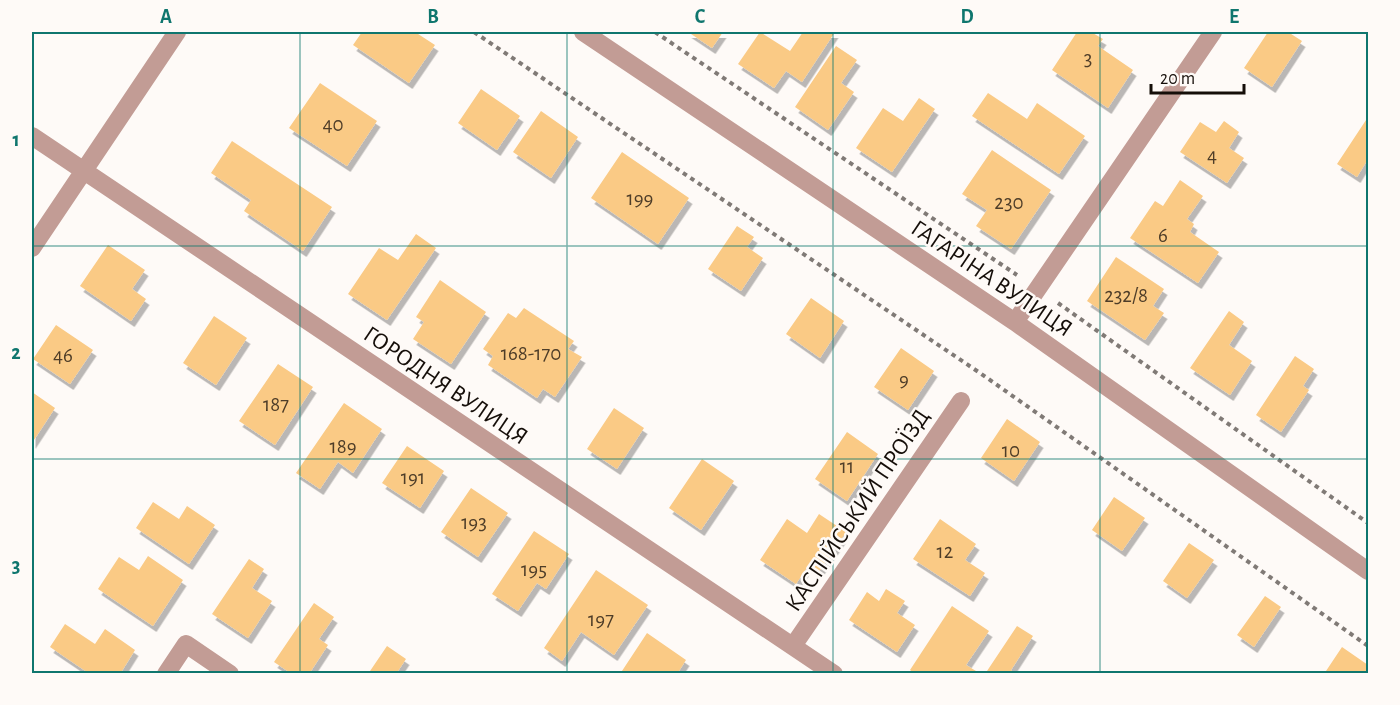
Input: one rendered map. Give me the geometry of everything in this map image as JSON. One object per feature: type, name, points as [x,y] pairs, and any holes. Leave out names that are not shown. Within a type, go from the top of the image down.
[{"type":"street","points":[[32,248],[177,32]]},
{"type":"street","name":"ГАГАРІНА ВУЛИЦЯ","points":[[583,32],[1015,322],[1368,572]]},
{"type":"street","points":[[1015,322],[1213,32]]},
{"type":"street","name":"ГОРОДНЯ ВУЛИЦЯ","points":[[32,136],[834,674]]},
{"type":"street","name":"КАСПІЙСЬКИЙ ПРОЇЗД","points":[[793,646],[961,401]]},
{"type":"street","points":[[166,674],[186,644],[230,674]]},
{"type":"path","points":[[474,32],[980,373],[1368,646]]},
{"type":"path","points":[[655,32],[1037,289],[1368,523]]},
{"type":"building","points":[[362,32],[415,32],[435,45],[409,83],[353,45]]},
{"type":"building","points":[[688,32],[723,32],[712,48]]},
{"type":"building","points":[[760,32],[790,51],[803,32],[835,32],[802,82],[786,71],[774,88],[738,64]]},
{"type":"building","points":[[1077,32],[1091,32],[1103,39],[1098,46],[1133,70],[1108,108],[1052,70]]},
{"type":"building","points":[[1268,32],[1288,32],[1302,41],[1272,87],[1244,68]]},
{"type":"building","points":[[836,46],[857,60],[841,83],[854,92],[828,130],[795,107]]},
{"type":"building","points":[[320,83],[377,121],[347,166],[289,128]]},
{"type":"building","points":[[481,89],[520,116],[497,150],[458,123]]},
{"type":"building","points":[[988,93],[1027,119],[1037,103],[1085,136],[1059,174],[972,116]]},
{"type":"building","points":[[919,98],[935,109],[892,172],[856,148],[883,108],[903,121]]},
{"type":"building","points":[[541,111],[578,137],[551,178],[513,152]]},
{"type":"building","points":[[1368,117],[1368,159],[1357,177],[1337,164]]},
{"type":"building","points":[[1224,121],[1239,132],[1229,148],[1244,158],[1227,183],[1180,152],[1200,122],[1216,132]]},
{"type":"building","points":[[232,141],[332,207],[303,251],[244,211],[251,200],[211,173]]},
{"type":"building","points":[[992,150],[1051,190],[1011,249],[976,226],[987,210],[962,194]]},
{"type":"building","points":[[622,152],[689,198],[658,244],[591,198]]},
{"type":"building","points":[[1180,180],[1203,196],[1187,219],[1194,224],[1190,232],[1219,252],[1198,283],[1130,238],[1155,201],[1163,206]]},
{"type":"building","points":[[737,226],[754,237],[747,247],[763,258],[741,291],[708,269]]},
{"type":"building","points":[[416,234],[436,248],[387,320],[348,294],[379,248],[398,260]]},
{"type":"building","points":[[108,245],[145,270],[132,289],[146,299],[131,321],[80,286]]},
{"type":"building","points":[[1116,257],[1164,289],[1153,306],[1164,313],[1145,340],[1087,301]]},
{"type":"building","points":[[440,280],[486,312],[451,364],[413,339],[424,322],[416,317]]},
{"type":"building","points":[[811,298],[844,321],[820,358],[786,334]]},
{"type":"building","points":[[524,308],[574,341],[568,349],[582,357],[555,397],[543,389],[537,398],[488,365],[493,356],[483,349],[508,313],[516,318]]},
{"type":"building","points":[[1229,311],[1244,322],[1229,345],[1252,361],[1230,395],[1190,368]]},
{"type":"building","points":[[214,316],[247,338],[216,385],[183,363]]},
{"type":"building","points":[[56,325],[93,350],[70,384],[33,359]]},
{"type":"building","points":[[901,348],[934,371],[908,410],[874,387]]},
{"type":"building","points":[[1295,356],[1314,369],[1303,386],[1309,390],[1281,432],[1256,415]]},
{"type":"building","points":[[278,364],[313,387],[275,445],[239,421]]},
{"type":"building","points":[[32,392],[55,408],[32,443]]},
{"type":"building","points":[[344,403],[382,429],[353,473],[338,462],[320,489],[296,473]]},
{"type":"building","points":[[614,408],[644,428],[617,469],[587,449]]},
{"type":"building","points":[[1007,419],[1040,442],[1014,481],[981,458]]},
{"type":"building","points":[[847,432],[878,454],[847,501],[815,479]]},
{"type":"building","points":[[407,446],[444,471],[420,508],[382,483]]},
{"type":"building","points":[[702,459],[734,481],[701,530],[669,508]]},
{"type":"building","points":[[471,488],[508,513],[478,557],[441,532]]},
{"type":"building","points":[[1114,497],[1145,518],[1122,551],[1092,530]]},
{"type":"building","points":[[153,502],[179,519],[187,506],[215,525],[189,564],[136,528]]},
{"type":"building","points":[[819,514],[846,532],[818,573],[808,566],[796,584],[760,560],[787,519],[807,533]]},
{"type":"building","points":[[940,519],[976,544],[965,560],[985,573],[970,596],[913,559]]},
{"type":"building","points":[[534,531],[569,554],[546,589],[537,583],[518,611],[492,594]]},
{"type":"building","points":[[1189,543],[1214,560],[1187,598],[1163,581]]},
{"type":"building","points":[[148,556],[183,580],[153,626],[98,589],[119,557],[139,570]]},
{"type":"building","points":[[249,559],[264,569],[252,588],[272,601],[248,638],[212,614]]},
{"type":"building","points":[[596,570],[648,605],[614,655],[581,632],[562,661],[544,648]]},
{"type":"building","points":[[886,589],[905,601],[897,613],[915,625],[897,652],[849,620],[867,592],[879,601]]},
{"type":"building","points":[[1265,596],[1281,607],[1254,647],[1237,635]]},
{"type":"building","points":[[314,603],[334,617],[319,639],[328,645],[309,674],[292,674],[274,662]]},
{"type":"building","points":[[952,606],[989,631],[966,665],[976,671],[974,674],[915,674],[910,670]]},
{"type":"building","points":[[65,624],[95,644],[105,629],[135,650],[120,674],[90,674],[50,647]]},
{"type":"building","points":[[1017,626],[1033,636],[1011,670],[1016,674],[985,674]]},
{"type":"building","points":[[647,633],[686,660],[677,674],[620,674]]},
{"type":"building","points":[[387,646],[406,659],[396,674],[368,674]]},
{"type":"building","points":[[1342,647],[1368,665],[1368,674],[1324,674]]}]
